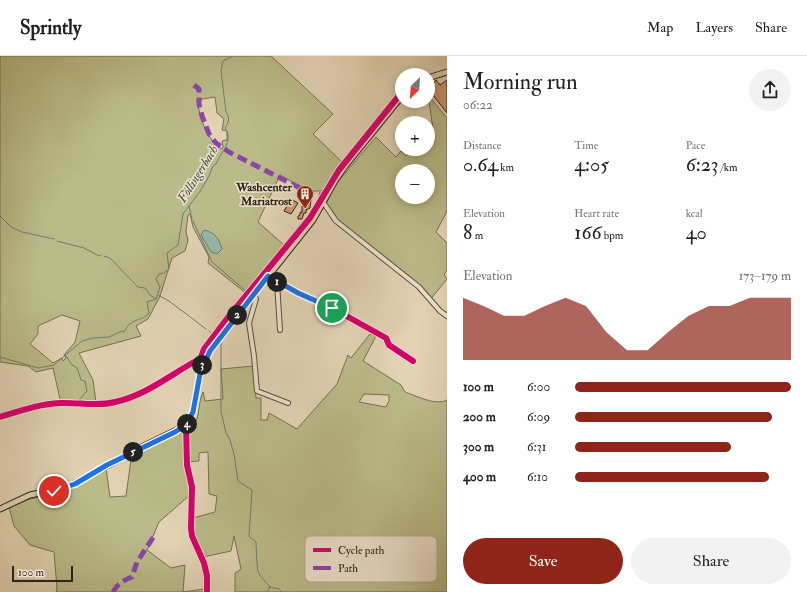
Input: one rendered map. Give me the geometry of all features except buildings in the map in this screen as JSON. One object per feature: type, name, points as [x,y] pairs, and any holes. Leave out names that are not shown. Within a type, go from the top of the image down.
[{"type":"main road","points":[[435,76],[447,72]]},
{"type":"main road","points":[[0,509],[30,495],[68,486],[186,425],[193,412],[199,378],[204,361],[210,351],[312,220],[342,170],[395,105]]},
{"type":"street","points":[[323,202],[339,223],[419,286],[440,311],[447,316]]},
{"type":"street","points":[[268,276],[277,282],[332,308],[386,338],[388,345],[413,361]]},
{"type":"street","points":[[277,282],[280,330]]},
{"type":"street","points":[[254,294],[256,299],[249,323],[257,391],[288,403]]},
{"type":"street","points":[[0,417],[49,404],[70,403],[99,405],[117,402],[145,390],[197,360],[204,361]]},
{"type":"street","points":[[186,425],[188,465],[192,487],[192,536],[203,559],[207,576],[207,592]]},
{"type":"green space","points":[[0,56],[271,56],[333,114],[313,134],[343,163],[325,190],[313,191],[307,189],[280,175],[258,222],[284,245],[248,290],[247,294],[208,263],[209,257],[193,227],[190,214],[188,215],[186,232],[188,240],[185,251],[172,258],[160,296],[148,319],[136,326],[141,336],[79,353],[93,380],[96,402],[60,402],[53,368],[36,372],[28,366],[0,362]],"holes":[[[215,97],[217,113],[224,119],[222,130],[227,131],[227,140],[222,141],[222,149],[216,145],[208,134],[202,121],[197,100]],[[62,315],[80,321],[75,342],[64,355],[66,358],[63,361],[62,358],[53,363],[30,344],[38,334],[38,326]]]},
{"type":"green space","points":[[435,103],[447,118],[447,211],[436,232],[447,243],[447,271],[444,274],[447,279],[429,301],[416,287],[333,221],[325,206],[334,187],[376,137],[396,157],[435,156],[435,116],[431,116],[430,108],[435,108]]},
{"type":"green space","points":[[370,334],[376,336],[363,361],[401,385],[405,392],[420,398],[437,402],[447,400],[447,592],[235,592],[235,573],[241,569],[234,536],[231,551],[203,557],[196,539],[193,518],[215,512],[217,496],[209,494],[208,452],[199,453],[199,461],[186,462],[190,484],[190,495],[159,522],[147,550],[171,568],[185,565],[183,592],[56,592],[54,552],[30,545],[14,526],[9,507],[30,499],[66,491],[106,468],[110,497],[126,496],[133,454],[181,432],[190,430],[197,419],[203,392],[205,401],[223,399],[221,369],[253,366],[256,398],[261,398],[261,420],[267,420],[269,413],[297,429],[337,384],[348,355],[351,358]],"holes":[[[364,394],[389,395],[389,401],[386,407],[359,402]]]},
{"type":"green space","points":[[204,589],[204,592],[183,592]]},
{"type":"shaded area","points":[[204,230],[216,236],[222,249],[217,254],[211,252],[201,235]]},
{"type":"waterway","name":"Föllingerbach","points":[[0,357],[38,368],[54,365],[82,341],[93,338],[109,337],[122,331],[124,332],[130,324],[143,318],[149,313],[147,302],[156,299],[160,287],[156,279],[159,274],[164,273],[169,269],[167,253],[178,245],[183,214],[201,190],[213,166],[216,164],[226,146],[228,137],[225,128],[228,118],[221,71],[223,61],[233,56]]},
{"type":"waterway","points":[[189,206],[192,219]]},
{"type":"waterway","points":[[0,216],[11,227],[22,232],[54,239]]},
{"type":"waterway","points":[[193,221],[212,262],[246,291]]},
{"type":"waterway","points":[[57,241],[84,248],[99,256],[101,255]]},
{"type":"waterway","points":[[104,256],[110,258],[138,287],[145,288],[150,295],[156,299]]},
{"type":"waterway","points":[[158,295],[169,301],[206,329]]},
{"type":"waterway","points":[[209,331],[214,335]]},
{"type":"waterway","points":[[221,342],[221,411],[226,433],[230,440],[234,454],[238,481],[252,490],[249,536],[256,542],[258,571],[260,575],[270,587],[279,589],[282,592]]},
{"type":"waterway","points":[[66,356],[72,365],[77,368],[81,380],[85,381],[87,391],[79,400]]},
{"type":"waterway","points":[[0,414],[37,404],[57,401]]},
{"type":"waterway","points":[[59,401],[76,401]]},
{"type":"waterway","points":[[267,592],[270,587]]},
{"type":"marked path","points":[[194,85],[199,89],[199,104],[202,116],[209,134],[216,143],[229,152],[308,192],[326,196]]},
{"type":"marked path","points":[[113,592],[126,579],[132,577],[137,562],[156,533]]},
{"type":"cycle path","points":[[200,360],[204,349],[310,218],[339,170],[395,101]]},
{"type":"cycle path","points":[[268,276],[298,293],[332,308],[386,338],[389,345],[413,361]]},
{"type":"cycle path","points":[[0,417],[45,405],[67,403],[101,404],[126,399],[156,385],[194,362],[200,360],[204,361]]},
{"type":"cycle path","points":[[186,425],[187,465],[192,487],[192,536],[204,563],[207,576],[207,592]]},
{"type":"place","name":"Washcenter Mariatrost","points":[[305,209]]},
{"type":"route","points":[[54,491],[75,484],[107,465],[175,432],[186,425],[193,412],[202,364],[210,351],[268,276],[298,293],[332,308]]}]
